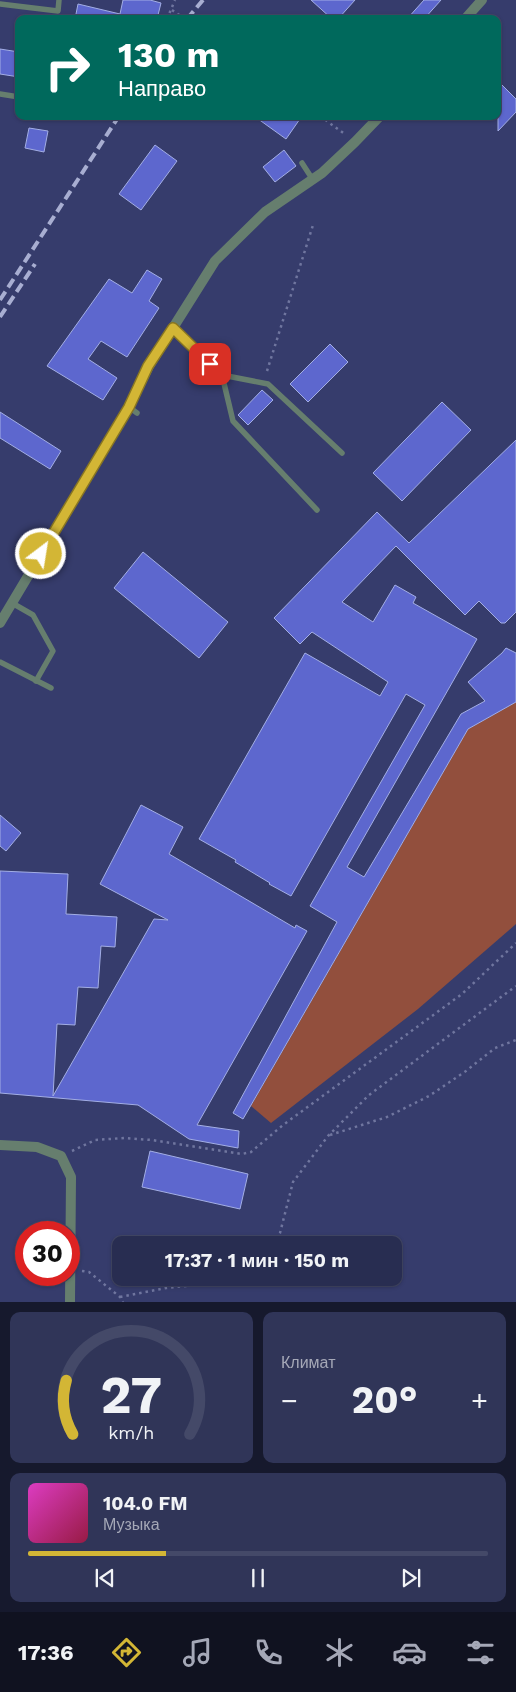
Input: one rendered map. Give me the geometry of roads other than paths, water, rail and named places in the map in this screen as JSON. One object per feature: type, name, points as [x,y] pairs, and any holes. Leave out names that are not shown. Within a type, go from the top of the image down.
[{"type":"street","points":[[469,15],[482,0]]},
{"type":"street","points":[[0,623],[133,410],[148,366],[215,261],[265,212],[312,180],[355,142],[376,120]]},
{"type":"street","points":[[0,1145],[37,1147],[61,1156],[71,1177],[70,1302]]},
{"type":"lane","points":[[0,4],[58,11],[59,0]]},
{"type":"lane","points":[[0,94],[15,96]]},
{"type":"lane","points":[[302,163],[312,180]]},
{"type":"lane","points":[[173,328],[222,376],[233,421],[317,510]]},
{"type":"lane","points":[[222,376],[268,384],[342,453]]},
{"type":"lane","points":[[12,602],[33,616],[53,651],[36,680]]},
{"type":"lane","points":[[0,662],[50,688]]},
{"type":"railway","points":[[190,15],[203,0]]},
{"type":"railway","points":[[0,300],[116,120]]},
{"type":"railway","points":[[0,317],[35,264]]}]
